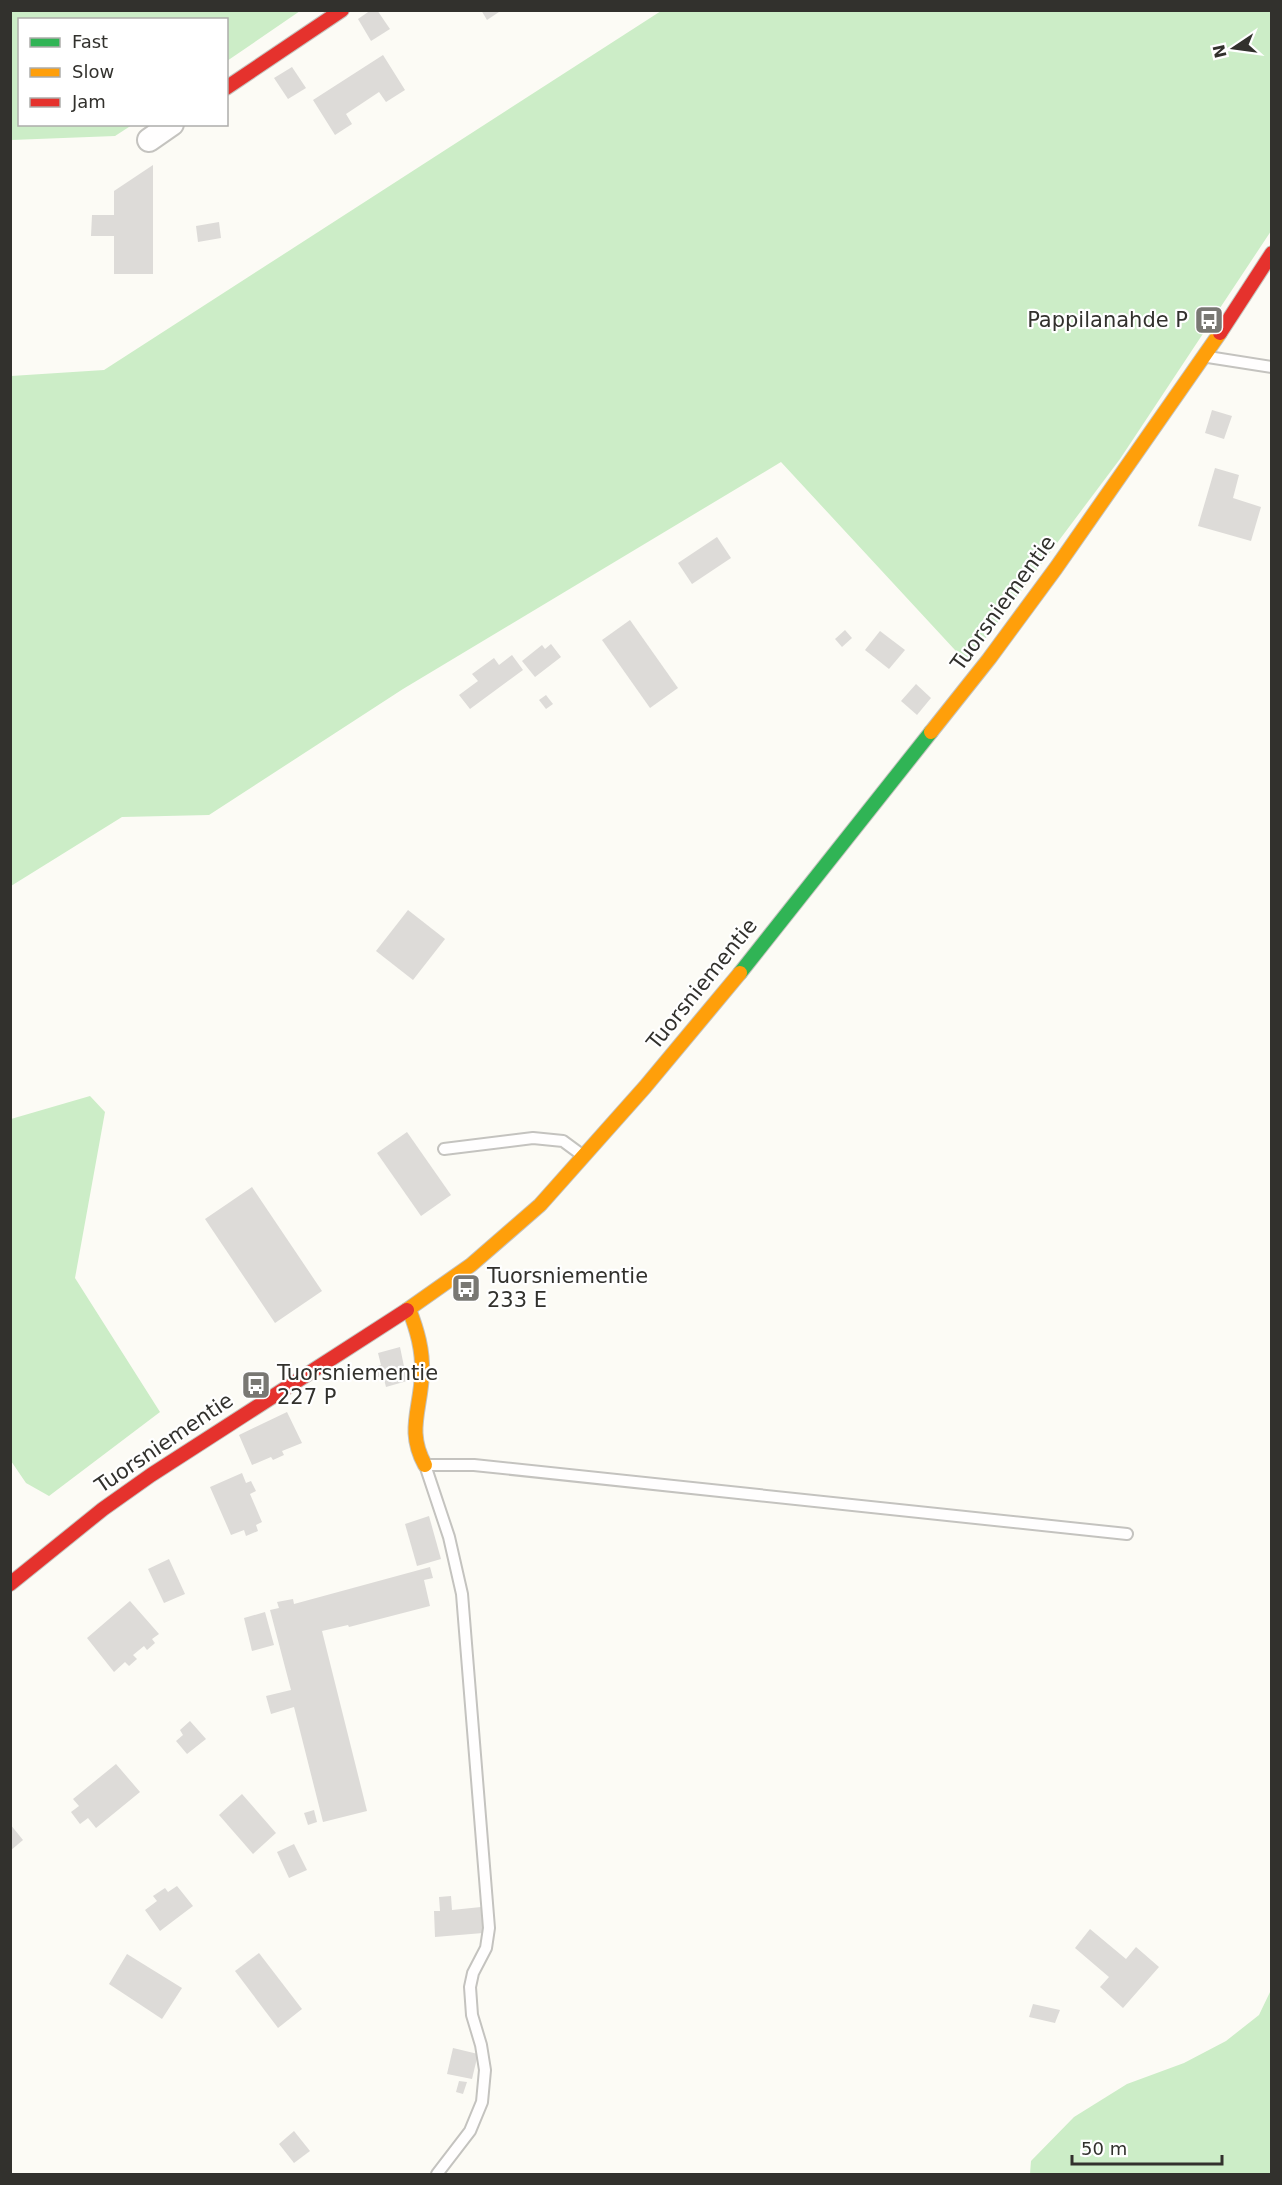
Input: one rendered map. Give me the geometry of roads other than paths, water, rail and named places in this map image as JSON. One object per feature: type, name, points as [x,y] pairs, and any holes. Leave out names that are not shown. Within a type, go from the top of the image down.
[{"type":"main road","points":[[228,87],[342,10]]},
{"type":"main road","name":"Tuorsniementie","points":[[10,1584],[103,1509],[142,1481],[409,1309],[500,1242],[540,1206],[714,1006],[989,660],[1205,356],[1272,253]]},
{"type":"main road","points":[[409,1309],[421,1345],[422,1373],[414,1436],[425,1465]]},
{"type":"street","points":[[149,140],[169,126]]},
{"type":"lane","points":[[1205,356],[1272,367]]},
{"type":"lane","points":[[444,1149],[533,1138],[563,1141],[585,1156]]},
{"type":"lane","points":[[437,2175],[470,2131],[482,2102],[485,2070],[481,2045],[472,2015],[470,1987],[473,1973],[486,1948],[489,1928],[462,1594],[449,1537],[425,1465],[474,1465],[1126,1534]]},
{"type":"place","name":"Pappilanahde P","points":[[1209,320]]},
{"type":"place","name":"Tuorsniementie 233 E","points":[[466,1288]]},
{"type":"place","name":"Tuorsniementie 227 P","points":[[256,1385]]}]
